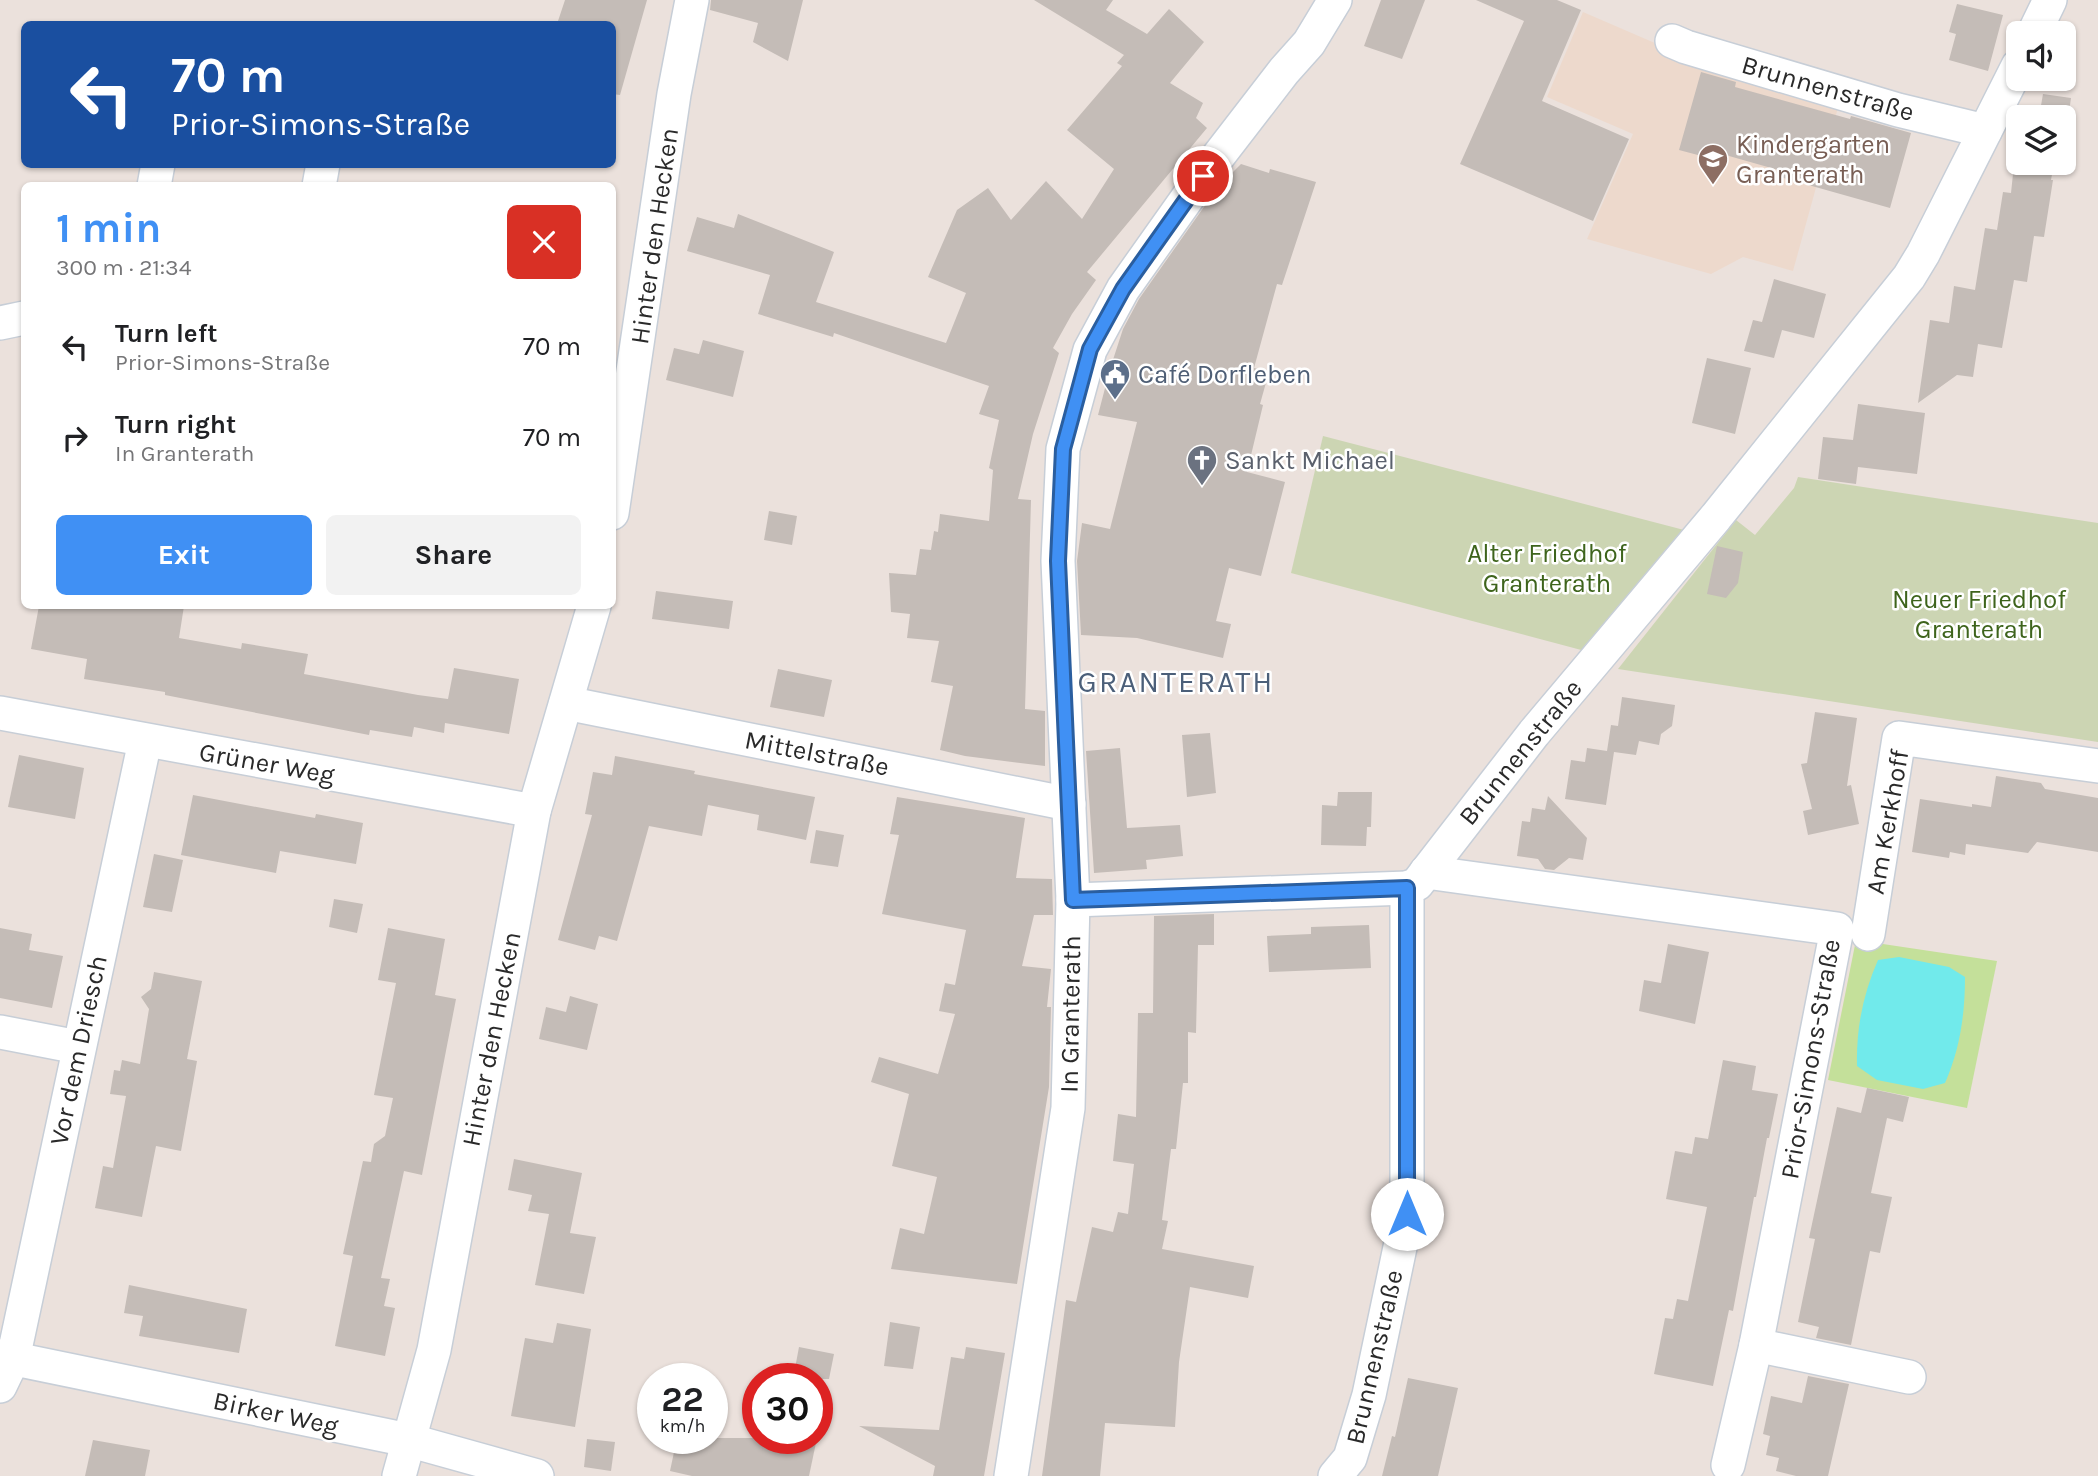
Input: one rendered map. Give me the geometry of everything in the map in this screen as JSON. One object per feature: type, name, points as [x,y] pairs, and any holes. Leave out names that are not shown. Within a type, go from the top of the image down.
[{"type":"street","name":"Hinter den Hecken","points":[[616,461],[620,409],[640,337],[674,94],[692,0]]},
{"type":"street","name":"In Granterath","points":[[1011,1476],[1068,1108],[1073,900],[1058,561],[1063,449],[1090,349],[1123,289],[1203,176],[1309,43],[1335,0]]},
{"type":"street","points":[[2040,21],[2050,0]]},
{"type":"street","name":"Brunnenstraße","points":[[1672,41],[1898,110],[1985,131]]},
{"type":"street","name":"Brunnenstraße","points":[[1335,1476],[1350,1458],[1369,1395],[1407,1214],[1417,880],[1534,733],[1716,517],[1909,276],[2006,90]]},
{"type":"street","points":[[0,323],[21,319]]},
{"type":"street","name":"Hinter den Hecken","points":[[399,1476],[434,1350],[534,811],[593,609]]},
{"type":"street","name":"Mittelstraße","points":[[566,703],[1069,804]]},
{"type":"street","name":"Grüner Weg","points":[[0,713],[534,811]]},
{"type":"street","name":"Am Kerkhoff","points":[[1868,934],[1899,738],[2098,766]]},
{"type":"street","name":"Vor dem Driesch","points":[[4,1367],[145,741]]},
{"type":"street","name":"Prior-Simons-Straße","points":[[1073,900],[1417,880],[1837,929],[1756,1345],[1728,1465]]},
{"type":"street","points":[[0,1032],[78,1047]]},
{"type":"street","points":[[1756,1345],[1909,1377]]},
{"type":"street","name":"Birker Weg","points":[[4,1367],[408,1440],[537,1476]]},
{"type":"shaded area","name":"Kindergarten Granterath","points":[[1583,12],[1678,53],[1839,104],[1793,271],[1743,257],[1711,274],[1587,239],[1633,134],[1547,97]]},
{"type":"green space","name":"Alter Friedhof Granterath","points":[[1323,436],[1688,531],[1585,651],[1291,573]]},
{"type":"green space","name":"Neuer Friedhof Granterath","points":[[1798,477],[2098,523],[2098,742],[1618,669],[1736,520],[1755,535],[1794,488]]},
{"type":"green space","points":[[1856,940],[1997,961],[1967,1108],[1828,1080]]},
{"type":"water","points":[[1899,957],[1949,967],[1965,977],[1961,1031],[1950,1070],[1945,1083],[1923,1089],[1877,1080],[1857,1066],[1859,1025],[1878,960]]},
{"type":"building","points":[[565,0],[647,0],[620,95],[616,94],[616,21],[558,21]]},
{"type":"building","points":[[711,0],[803,0],[788,61],[753,42],[758,23],[710,10]]},
{"type":"building","points":[[1034,0],[1113,0],[1106,10],[1147,34],[1169,9],[1204,42],[1170,83],[1203,103],[1196,118],[1207,128],[1087,272],[1096,280],[1072,314],[1053,348],[1059,353],[1033,434],[1018,499],[1031,500],[1025,709],[1045,711],[1045,766],[965,756],[940,750],[953,686],[931,682],[939,641],[907,638],[910,614],[891,612],[889,573],[916,575],[920,549],[931,550],[934,531],[938,532],[940,514],[989,521],[993,470],[989,468],[999,420],[979,414],[989,386],[834,333],[833,337],[758,314],[770,275],[687,251],[697,217],[734,228],[738,214],[834,252],[816,302],[946,343],[966,293],[928,277],[957,210],[988,188],[1011,220],[1046,181],[1082,219],[1114,169],[1067,130],[1122,66],[1117,63],[1124,55]]},
{"type":"building","points":[[1381,0],[1425,0],[1402,59],[1364,46]]},
{"type":"building","points":[[1476,0],[1557,0],[1581,10],[1542,101],[1629,139],[1593,221],[1460,164],[1524,21]]},
{"type":"building","points":[[1957,4],[2003,15],[1988,71],[1949,60],[1956,34],[1949,32]]},
{"type":"building","points":[[1701,72],[1736,82],[1735,87],[1911,133],[1890,208],[1780,177],[1782,171],[1715,152],[1713,159],[1679,150]]},
{"type":"building","points":[[2043,94],[2071,98],[2070,105],[2041,105]]},
{"type":"building","points":[[1241,164],[1269,173],[1270,169],[1316,182],[1282,285],[1277,284],[1254,368],[1269,372],[1247,472],[1285,482],[1261,576],[1229,568],[1216,621],[1231,624],[1223,658],[1137,638],[1081,635],[1077,561],[1082,523],[1110,529],[1137,422],[1098,415],[1123,329],[1139,299],[1218,187]]},
{"type":"building","points":[[2013,175],[2052,175],[2044,237],[2034,236],[2027,282],[2014,280],[2002,348],[1978,344],[1973,377],[1957,375],[1918,403],[1930,320],[1949,323],[1954,286],[1975,290],[1985,228],[1997,230],[2003,192],[2011,193]]},
{"type":"building","points":[[1774,279],[1826,294],[1814,338],[1782,330],[1774,358],[1744,351],[1753,320],[1762,322]]},
{"type":"building","points":[[703,340],[744,351],[733,397],[666,380],[674,348],[699,354]]},
{"type":"building","points":[[1707,358],[1751,368],[1735,434],[1692,423]]},
{"type":"building","points":[[1858,404],[1925,413],[1917,474],[1858,467],[1856,484],[1818,479],[1823,437],[1853,440]]},
{"type":"building","points":[[769,511],[797,516],[792,545],[764,540]]},
{"type":"building","points":[[1717,546],[1743,552],[1738,583],[1726,598],[1707,594]]},
{"type":"building","points":[[656,591],[733,601],[729,629],[652,619]]},
{"type":"building","points":[[38,609],[184,609],[179,638],[241,649],[242,643],[308,654],[304,674],[448,699],[454,668],[519,679],[509,734],[445,723],[444,733],[414,727],[412,737],[370,730],[369,735],[165,695],[165,692],[84,679],[87,659],[31,649]]},
{"type":"building","points":[[778,669],[832,680],[824,717],[770,707]]},
{"type":"building","points":[[1622,697],[1675,705],[1672,726],[1661,734],[1659,745],[1639,741],[1636,755],[1614,752],[1606,805],[1565,799],[1571,760],[1585,762],[1587,748],[1607,751],[1611,725],[1618,726]]},
{"type":"building","points":[[1815,712],[1857,718],[1847,786],[1851,785],[1859,824],[1808,835],[1803,811],[1812,809],[1801,764],[1807,763]]},
{"type":"building","points":[[1210,733],[1216,793],[1187,797],[1182,735]]},
{"type":"building","points":[[1120,748],[1127,828],[1180,825],[1183,856],[1146,860],[1147,869],[1094,873],[1086,751]]},
{"type":"building","points":[[19,755],[84,768],[75,819],[8,807]]},
{"type":"building","points":[[615,756],[815,797],[806,840],[757,830],[759,815],[708,805],[702,836],[649,826],[617,941],[599,936],[595,950],[558,940],[592,815],[585,814],[593,772],[612,775]]},
{"type":"building","points":[[1996,776],[2041,783],[2045,789],[2098,798],[2098,852],[2037,842],[2028,853],[1966,844],[1965,855],[1950,852],[1949,858],[1912,852],[1920,799],[1972,807],[1972,804],[1991,807]]},
{"type":"building","points":[[1338,792],[1372,792],[1371,827],[1367,827],[1366,846],[1321,845],[1322,805],[1337,806]]},
{"type":"building","points":[[193,795],[315,818],[316,814],[363,823],[356,864],[280,851],[276,873],[181,855]]},
{"type":"building","points":[[1548,796],[1587,838],[1583,860],[1569,858],[1554,870],[1545,869],[1538,859],[1517,856],[1522,821],[1530,822],[1532,808],[1545,810]]},
{"type":"building","points":[[897,797],[1025,818],[1016,878],[1052,879],[1053,915],[1034,915],[1022,966],[1051,969],[1047,1007],[1051,1007],[1049,1087],[1017,1284],[891,1269],[900,1228],[924,1234],[937,1177],[892,1166],[909,1094],[871,1082],[879,1057],[938,1074],[955,1014],[939,1011],[945,983],[955,985],[966,930],[882,914],[899,835],[890,834]]},
{"type":"building","points":[[816,830],[844,835],[838,867],[810,863]]},
{"type":"building","points":[[154,854],[183,860],[172,912],[143,907]]},
{"type":"building","points":[[334,899],[363,904],[357,933],[329,927]]},
{"type":"building","points":[[1214,914],[1214,945],[1198,945],[1196,1033],[1188,1032],[1188,1083],[1183,1083],[1176,1149],[1171,1149],[1162,1220],[1168,1221],[1162,1249],[1254,1266],[1248,1298],[1190,1287],[1179,1362],[1175,1427],[1105,1423],[1100,1476],[1042,1476],[1066,1300],[1076,1302],[1092,1227],[1113,1232],[1118,1212],[1128,1214],[1134,1164],[1113,1161],[1118,1114],[1136,1117],[1138,1013],[1153,1013],[1154,916]]},
{"type":"building","points":[[1369,925],[1371,968],[1269,972],[1267,936],[1311,934],[1311,927]]},
{"type":"building","points":[[0,928],[32,934],[29,950],[63,956],[52,1008],[0,998]]},
{"type":"building","points":[[388,928],[445,939],[435,995],[456,999],[422,1175],[404,1171],[381,1278],[390,1279],[384,1306],[395,1308],[385,1356],[335,1346],[353,1256],[343,1254],[363,1161],[371,1162],[374,1144],[385,1136],[393,1098],[374,1095],[396,983],[378,980]]},
{"type":"building","points":[[1668,944],[1709,952],[1695,1024],[1639,1011],[1644,980],[1661,983]]},
{"type":"building","points":[[154,972],[202,981],[187,1059],[197,1061],[181,1151],[156,1146],[142,1217],[95,1208],[103,1166],[113,1168],[126,1096],[110,1094],[114,1070],[120,1071],[122,1060],[140,1064],[149,1009],[141,997],[151,989]]},
{"type":"building","points":[[570,996],[598,1004],[587,1050],[539,1039],[546,1007],[566,1012]]},
{"type":"building","points":[[1723,1060],[1756,1066],[1752,1090],[1778,1094],[1754,1197],[1733,1311],[1729,1310],[1713,1386],[1654,1374],[1665,1318],[1673,1319],[1677,1299],[1688,1301],[1707,1207],[1666,1199],[1675,1151],[1692,1154],[1695,1137],[1708,1139]]},
{"type":"building","points":[[1867,1088],[1909,1097],[1903,1122],[1887,1118],[1871,1193],[1892,1197],[1880,1253],[1870,1251],[1851,1345],[1816,1338],[1819,1327],[1798,1322],[1815,1239],[1809,1238],[1837,1107],[1861,1113]]},
{"type":"building","points":[[514,1159],[582,1173],[570,1233],[596,1237],[584,1294],[535,1285],[549,1214],[528,1211],[532,1195],[508,1190]]},
{"type":"building","points":[[129,1285],[247,1309],[239,1353],[139,1336],[143,1316],[124,1313]]},
{"type":"building","points":[[890,1322],[920,1327],[913,1369],[884,1366]]},
{"type":"building","points":[[557,1323],[591,1329],[575,1427],[511,1416],[525,1338],[553,1343]]},
{"type":"building","points":[[799,1347],[834,1354],[832,1363],[796,1363]]},
{"type":"building","points":[[966,1347],[1005,1353],[984,1476],[933,1476],[935,1466],[859,1426],[939,1430],[951,1357],[964,1359]]},
{"type":"building","points":[[1808,1376],[1849,1384],[1828,1476],[1796,1476],[1776,1471],[1779,1458],[1766,1455],[1770,1436],[1763,1434],[1771,1396],[1802,1403]]},
{"type":"building","points":[[1408,1378],[1458,1388],[1438,1476],[1382,1476],[1392,1436],[1395,1437]]},
{"type":"building","points":[[728,1438],[742,1438],[742,1454],[814,1454],[809,1476],[692,1476],[670,1471],[674,1454],[728,1454]]},
{"type":"building","points":[[587,1439],[615,1442],[611,1471],[584,1467]]},
{"type":"building","points":[[93,1440],[150,1450],[145,1476],[85,1476]]},
{"type":"place","name":"Kindergarten Granterath","points":[[1713,186]]},
{"type":"place","name":"Café Dorfleben","points":[[1115,401]]},
{"type":"place","name":"Sankt Michael","points":[[1202,487]]},
{"type":"district","name":"GRANTERATH","points":[[1176,682]]},
{"type":"route","points":[[1203,176],[1123,289],[1090,349],[1063,449],[1058,561],[1073,900],[1407,888],[1407,1214]]}]
